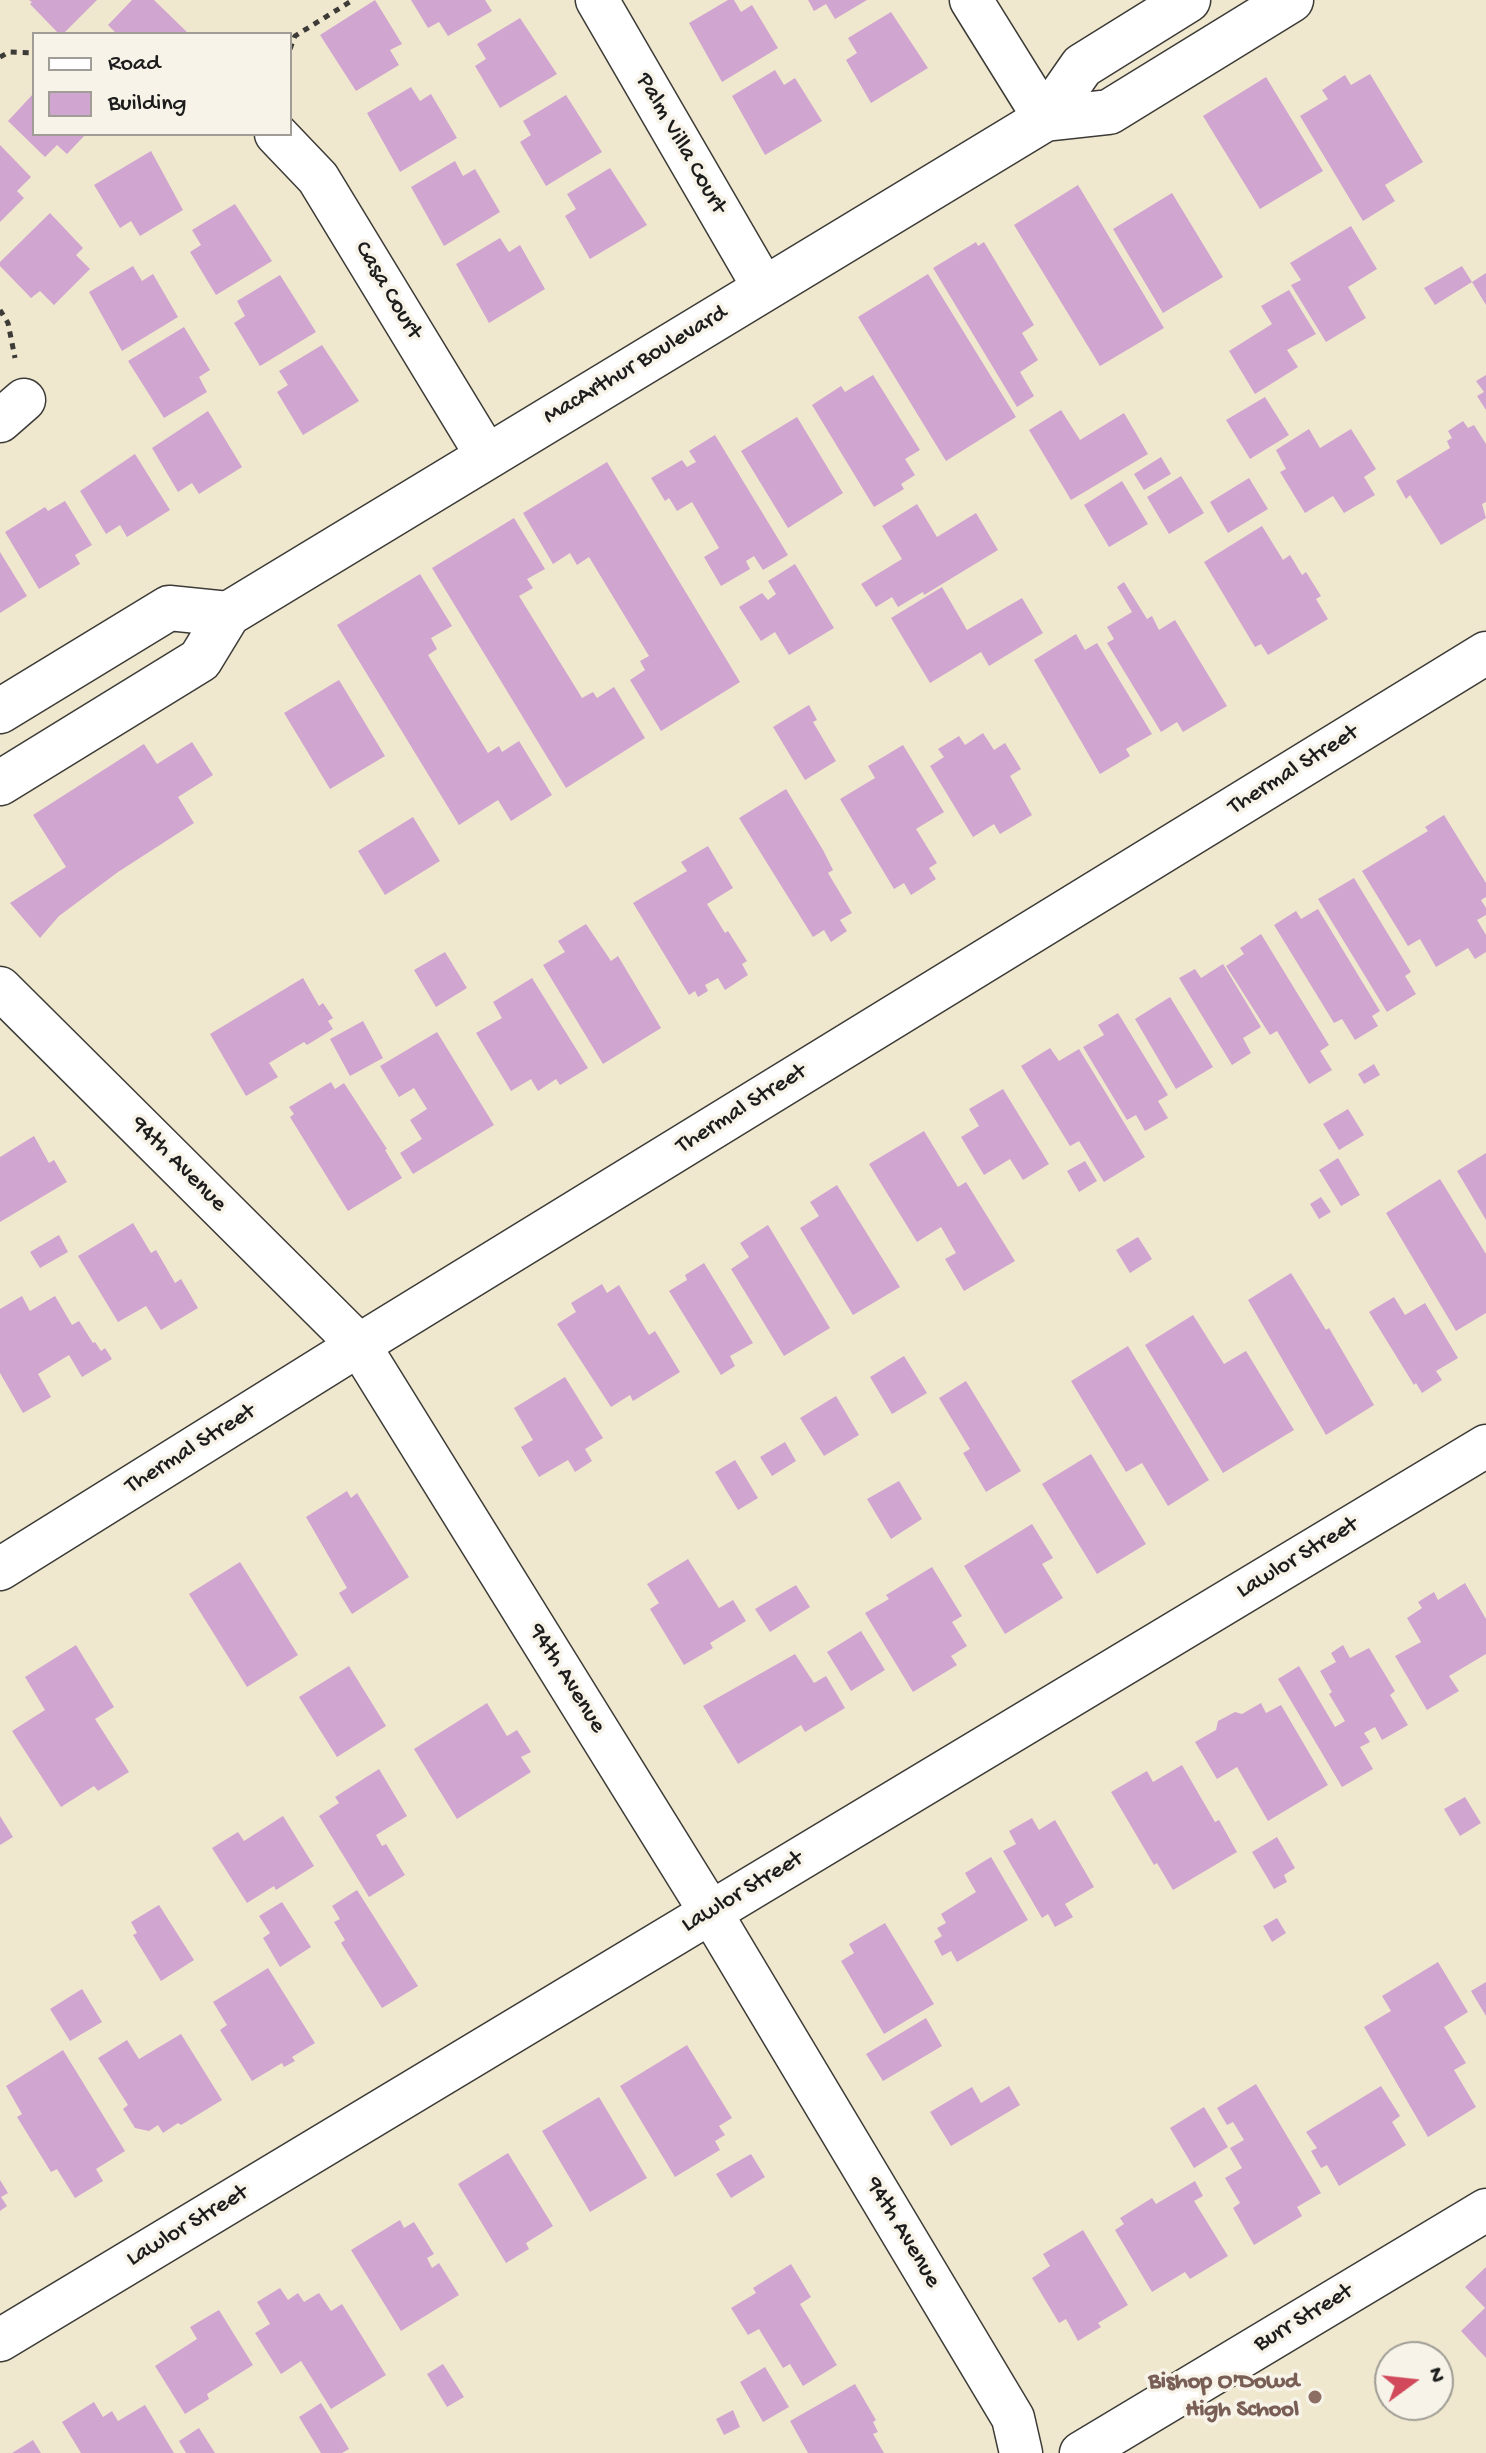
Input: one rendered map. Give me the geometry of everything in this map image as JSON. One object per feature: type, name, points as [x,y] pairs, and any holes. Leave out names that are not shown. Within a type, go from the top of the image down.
[{"type":"main road","name":"MacArthur Boulevard","points":[[0,783],[200,660],[228,614],[1045,119],[1082,66],[1188,0]]},
{"type":"main road","name":"MacArthur Boulevard","points":[[1045,119],[1109,112],[1291,0]]},
{"type":"main road","points":[[0,711],[169,608],[228,614]]},
{"type":"street","name":"Palm Villa Court","points":[[597,0],[764,288]]},
{"type":"street","points":[[971,0],[1045,119]]},
{"type":"street","name":"Casa Court","points":[[278,136],[318,178],[487,456]]},
{"type":"street","name":"Thermal Street","points":[[0,1569],[1486,653]]},
{"type":"street","name":"94th Avenue","points":[[0,988],[359,1345],[711,1913],[1013,2418],[1021,2453]]},
{"type":"street","name":"Lawlor Street","points":[[0,2340],[1486,1446]]},
{"type":"street","name":"Burr Street","points":[[1081,2453],[1486,2210]]},
{"type":"path","points":[[292,44],[295,36],[353,0]]},
{"type":"path","points":[[0,57],[9,52],[32,53]]},
{"type":"building","points":[[29,0],[97,0],[65,32],[57,32],[30,4],[32,2]]},
{"type":"building","points":[[132,0],[154,0],[187,32],[115,32],[108,25]]},
{"type":"building","points":[[375,0],[402,44],[390,50],[399,65],[356,91],[320,35]]},
{"type":"building","points":[[411,0],[485,0],[492,11],[448,36],[439,22],[428,28]]},
{"type":"building","points":[[728,0],[734,0],[741,12],[752,5],[778,48],[722,82],[689,23]]},
{"type":"building","points":[[808,0],[867,0],[835,19],[826,4],[814,11]]},
{"type":"building","points":[[891,12],[928,68],[871,103],[846,60],[857,53],[848,38]]},
{"type":"building","points":[[520,18],[557,74],[500,108],[475,66],[486,59],[477,44]]},
{"type":"building","points":[[775,70],[784,85],[795,78],[822,121],[765,155],[732,96]]},
{"type":"building","points":[[1370,74],[1423,162],[1385,185],[1395,201],[1363,221],[1300,116],[1328,99],[1322,90],[1345,75],[1351,85]]},
{"type":"building","points":[[1266,77],[1323,171],[1260,209],[1203,116]]},
{"type":"building","points":[[411,87],[420,101],[431,94],[457,138],[400,172],[367,113]]},
{"type":"building","points":[[32,95],[32,136],[84,136],[67,154],[57,145],[45,157],[8,121]]},
{"type":"building","points":[[566,95],[602,152],[546,186],[520,142],[531,135],[523,121]]},
{"type":"building","points":[[0,145],[31,177],[17,191],[24,198],[0,222]]},
{"type":"building","points":[[151,151],[183,210],[140,236],[131,221],[120,228],[94,185]]},
{"type":"building","points":[[455,161],[463,176],[475,169],[500,212],[444,246],[411,187]]},
{"type":"building","points":[[610,168],[647,225],[590,259],[565,216],[576,209],[567,194]]},
{"type":"building","points":[[1078,185],[1164,328],[1100,366],[1014,225]]},
{"type":"building","points":[[1172,193],[1223,277],[1163,313],[1113,229]]},
{"type":"building","points":[[235,204],[272,261],[216,295],[190,252],[201,245],[192,230]]},
{"type":"building","points":[[50,213],[83,248],[76,255],[90,269],[54,305],[40,291],[31,298],[0,266],[0,262]]},
{"type":"building","points":[[1351,226],[1377,269],[1348,287],[1366,318],[1326,342],[1291,285],[1301,280],[1290,263]]},
{"type":"building","points":[[500,238],[509,252],[520,245],[545,289],[489,323],[456,264]]},
{"type":"building","points":[[976,242],[978,246],[984,242],[1034,325],[1022,333],[1038,360],[1020,372],[1034,396],[1017,407],[933,268]]},
{"type":"building","points":[[133,266],[142,281],[153,274],[178,317],[122,351],[89,292]]},
{"type":"building","points":[[1462,266],[1472,282],[1435,305],[1424,288]]},
{"type":"building","points":[[1486,273],[1486,305],[1472,282]]},
{"type":"building","points":[[928,274],[1016,417],[946,461],[858,317]]},
{"type":"building","points":[[280,275],[316,332],[260,366],[234,323],[245,316],[237,301]]},
{"type":"building","points":[[1289,290],[1316,334],[1287,350],[1298,367],[1255,394],[1229,351],[1272,324],[1261,306]]},
{"type":"building","points":[[184,327],[210,370],[199,377],[207,392],[164,418],[128,361]]},
{"type":"building","points":[[322,345],[359,401],[303,435],[277,392],[288,385],[279,371]]},
{"type":"building","points":[[873,375],[920,450],[905,459],[915,475],[901,484],[904,489],[874,507],[812,405],[841,386],[845,392]]},
{"type":"building","points":[[1486,375],[1486,410],[1477,396],[1484,392],[1476,381]]},
{"type":"building","points":[[1265,397],[1289,435],[1250,459],[1226,420]]},
{"type":"building","points":[[1061,410],[1080,440],[1124,413],[1148,454],[1071,500],[1029,430]]},
{"type":"building","points":[[208,411],[242,467],[199,494],[192,483],[178,492],[152,448]]},
{"type":"building","points":[[797,417],[843,493],[788,528],[741,451]]},
{"type":"building","points":[[1463,421],[1468,428],[1474,425],[1486,444],[1486,502],[1482,504],[1486,518],[1441,545],[1410,495],[1406,499],[1396,481],[1450,448],[1447,441],[1452,438],[1448,431]]},
{"type":"building","points":[[1309,429],[1320,448],[1351,429],[1376,469],[1364,477],[1375,495],[1344,513],[1333,496],[1305,513],[1280,472],[1286,469],[1276,450]]},
{"type":"building","points":[[715,435],[788,555],[763,570],[754,556],[746,561],[750,569],[721,586],[704,557],[719,548],[692,502],[677,511],[669,498],[665,501],[651,478],[682,460],[687,467],[696,462],[689,451]]},
{"type":"building","points":[[135,454],[170,510],[127,537],[120,525],[106,534],[80,491]]},
{"type":"building","points":[[1161,457],[1171,474],[1144,490],[1134,474]]},
{"type":"building","points":[[607,462],[740,682],[661,731],[630,680],[645,670],[640,661],[649,656],[589,557],[577,565],[570,553],[553,564],[523,513]]},
{"type":"building","points":[[1181,476],[1204,513],[1169,534],[1147,497]]},
{"type":"building","points":[[1249,478],[1268,509],[1228,533],[1210,502]]},
{"type":"building","points":[[1122,481],[1148,524],[1109,547],[1084,505]]},
{"type":"building","points":[[65,501],[92,545],[75,555],[80,564],[39,589],[5,532],[45,507],[48,511]]},
{"type":"building","points":[[917,504],[937,537],[976,513],[998,550],[924,595],[923,592],[898,607],[892,597],[876,607],[861,584],[902,559],[882,526]]},
{"type":"building","points":[[514,518],[545,569],[527,579],[533,588],[519,596],[582,698],[593,692],[597,698],[614,687],[645,738],[566,788],[432,568]]},
{"type":"building","points":[[1262,526],[1283,560],[1290,555],[1302,575],[1306,572],[1321,596],[1316,599],[1328,619],[1268,655],[1261,644],[1255,647],[1204,562]]},
{"type":"building","points":[[0,552],[27,596],[0,613]]},
{"type":"building","points":[[795,564],[834,628],[789,655],[775,632],[761,641],[739,607],[762,593],[768,600],[776,594],[768,581]]},
{"type":"building","points":[[420,574],[452,626],[431,638],[437,649],[428,655],[488,753],[499,746],[502,752],[519,741],[552,795],[511,821],[498,800],[459,825],[337,625]]},
{"type":"building","points":[[1124,582],[1147,619],[1152,616],[1159,630],[1175,620],[1227,706],[1183,732],[1177,722],[1161,732],[1107,643],[1114,639],[1107,627],[1132,612],[1117,587]]},
{"type":"building","points":[[942,587],[967,630],[1022,598],[1043,633],[989,666],[981,652],[930,683],[891,618]]},
{"type":"building","points":[[1076,634],[1085,650],[1097,643],[1152,734],[1126,749],[1130,756],[1100,774],[1034,660]]},
{"type":"building","points":[[339,680],[385,756],[330,789],[284,713]]},
{"type":"building","points":[[809,705],[817,720],[813,722],[836,761],[805,780],[773,727]]},
{"type":"building","points":[[983,733],[994,750],[1005,743],[1021,769],[1010,776],[1032,815],[1000,834],[994,824],[973,837],[930,766],[944,757],[938,749],[959,736],[965,745]]},
{"type":"building","points":[[192,742],[213,775],[178,797],[194,823],[118,872],[59,916],[40,938],[10,903],[66,867],[33,815],[144,744],[157,764]]},
{"type":"building","points":[[903,745],[944,812],[916,829],[937,863],[929,868],[936,879],[911,895],[904,883],[894,889],[840,799],[875,778],[868,766]]},
{"type":"building","points":[[786,789],[823,850],[833,870],[828,873],[852,913],[840,920],[847,931],[831,942],[824,930],[813,937],[739,818]]},
{"type":"building","points":[[1444,815],[1486,883],[1486,897],[1481,900],[1486,915],[1477,920],[1486,935],[1486,952],[1475,959],[1468,948],[1436,967],[1420,939],[1408,946],[1362,871],[1428,831],[1425,827]]},
{"type":"building","points":[[413,817],[440,861],[385,895],[358,851]]},
{"type":"building","points":[[708,846],[733,888],[707,904],[747,961],[742,964],[748,975],[725,990],[718,978],[705,985],[708,991],[698,997],[695,991],[689,995],[633,903],[687,871],[681,862]]},
{"type":"building","points":[[1354,878],[1411,972],[1405,976],[1416,994],[1387,1012],[1318,899]]},
{"type":"building","points":[[1318,909],[1380,1011],[1372,1016],[1378,1026],[1355,1040],[1342,1019],[1334,1023],[1274,925],[1296,911],[1301,919]]},
{"type":"building","points":[[586,924],[611,961],[618,956],[661,1028],[603,1064],[543,965],[565,952],[558,941]]},
{"type":"building","points":[[1261,934],[1329,1045],[1320,1051],[1332,1070],[1309,1084],[1277,1031],[1270,1035],[1226,966],[1244,954],[1240,948]]},
{"type":"building","points":[[445,952],[467,988],[436,1007],[414,970]]},
{"type":"building","points":[[1223,964],[1261,1027],[1243,1038],[1251,1053],[1232,1065],[1179,978],[1195,969],[1201,978]]},
{"type":"building","points":[[303,978],[319,1006],[323,1003],[333,1018],[328,1021],[333,1029],[269,1063],[278,1077],[246,1096],[210,1034]]},
{"type":"building","points":[[532,978],[588,1068],[560,1085],[556,1079],[538,1091],[531,1079],[511,1091],[476,1033],[502,1018],[493,1002]]},
{"type":"building","points":[[1170,997],[1213,1067],[1176,1089],[1135,1019]]},
{"type":"building","points":[[1118,1013],[1168,1095],[1158,1101],[1168,1118],[1145,1131],[1136,1115],[1127,1120],[1083,1047],[1104,1035],[1098,1025]]},
{"type":"building","points":[[363,1021],[383,1058],[350,1076],[330,1039]]},
{"type":"building","points":[[437,1032],[494,1125],[413,1174],[400,1153],[422,1139],[410,1120],[427,1109],[414,1088],[399,1097],[380,1066]]},
{"type":"building","points":[[1050,1048],[1059,1061],[1079,1049],[1145,1157],[1104,1182],[1079,1141],[1070,1146],[1021,1066]]},
{"type":"building","points":[[1374,1064],[1380,1075],[1364,1084],[1358,1074]]},
{"type":"building","points":[[331,1082],[335,1089],[344,1083],[402,1178],[348,1211],[290,1117],[294,1114],[289,1107]]},
{"type":"building","points":[[1003,1089],[1049,1164],[1023,1180],[1010,1159],[984,1175],[961,1137],[979,1126],[969,1109]]},
{"type":"building","points":[[1348,1109],[1364,1135],[1339,1150],[1323,1124]]},
{"type":"building","points":[[924,1131],[958,1187],[966,1182],[1015,1261],[964,1291],[945,1259],[956,1253],[941,1227],[917,1242],[869,1164]]},
{"type":"building","points":[[34,1136],[49,1163],[54,1160],[67,1182],[0,1222],[0,1157]]},
{"type":"building","points":[[1486,1153],[1486,1220],[1457,1171]]},
{"type":"building","points":[[1338,1158],[1360,1195],[1341,1206],[1319,1170]]},
{"type":"building","points":[[1085,1161],[1097,1181],[1079,1192],[1067,1171]]},
{"type":"building","points":[[1440,1179],[1486,1254],[1486,1313],[1456,1331],[1386,1213]]},
{"type":"building","points":[[837,1185],[900,1287],[853,1315],[800,1228],[819,1216],[810,1202]]},
{"type":"building","points":[[1321,1197],[1331,1212],[1319,1219],[1310,1204]]},
{"type":"building","points":[[133,1223],[151,1253],[156,1250],[175,1283],[181,1279],[198,1308],[161,1330],[146,1306],[118,1322],[78,1256]]},
{"type":"building","points":[[768,1225],[830,1328],[784,1356],[731,1269],[749,1257],[740,1243]]},
{"type":"building","points":[[59,1235],[68,1252],[40,1268],[30,1252]]},
{"type":"building","points":[[1138,1237],[1152,1259],[1130,1273],[1116,1250]]},
{"type":"building","points":[[704,1263],[753,1343],[730,1356],[735,1366],[721,1375],[669,1291],[687,1280],[685,1275]]},
{"type":"building","points":[[1291,1273],[1326,1330],[1329,1328],[1374,1405],[1326,1435],[1248,1300]]},
{"type":"building","points":[[602,1284],[607,1293],[619,1285],[649,1335],[655,1331],[680,1372],[633,1401],[630,1395],[611,1407],[557,1324],[576,1312],[571,1303]]},
{"type":"building","points":[[22,1296],[30,1311],[55,1296],[72,1325],[79,1321],[93,1343],[101,1351],[105,1348],[112,1359],[82,1377],[69,1355],[38,1374],[51,1397],[23,1413],[0,1373],[0,1309]]},
{"type":"building","points":[[1394,1297],[1405,1315],[1425,1303],[1458,1358],[1436,1371],[1442,1380],[1422,1393],[1369,1312]]},
{"type":"building","points":[[1193,1315],[1224,1364],[1246,1351],[1294,1430],[1223,1473],[1145,1345]]},
{"type":"building","points":[[1128,1346],[1209,1480],[1168,1506],[1142,1463],[1126,1472],[1071,1381]]},
{"type":"building","points":[[904,1356],[927,1393],[892,1414],[870,1377]]},
{"type":"building","points":[[565,1377],[603,1438],[585,1449],[592,1461],[575,1472],[568,1460],[539,1477],[521,1447],[533,1440],[514,1408]]},
{"type":"building","points":[[966,1381],[1021,1471],[986,1492],[963,1453],[970,1449],[939,1398]]},
{"type":"building","points":[[836,1396],[859,1435],[824,1456],[800,1418]]},
{"type":"building","points":[[785,1442],[796,1461],[772,1476],[760,1457]]},
{"type":"building","points":[[1091,1454],[1146,1544],[1097,1574],[1042,1484]]},
{"type":"building","points":[[735,1460],[758,1498],[738,1510],[715,1472]]},
{"type":"building","points":[[899,1481],[922,1519],[891,1539],[867,1499]]},
{"type":"building","points":[[347,1491],[351,1498],[357,1493],[409,1577],[352,1614],[339,1593],[347,1588],[306,1517]]},
{"type":"building","points":[[1032,1524],[1053,1558],[1042,1564],[1063,1598],[1005,1634],[964,1566]]},
{"type":"building","points":[[688,1559],[719,1608],[733,1600],[746,1621],[710,1643],[713,1648],[684,1665],[650,1609],[659,1603],[647,1584]]},
{"type":"building","points":[[240,1562],[298,1655],[247,1687],[189,1594]]},
{"type":"building","points":[[932,1567],[962,1616],[952,1622],[967,1646],[951,1656],[957,1665],[913,1692],[865,1613],[889,1599],[886,1595]]},
{"type":"building","points":[[1465,1583],[1486,1619],[1486,1654],[1449,1676],[1459,1691],[1427,1710],[1395,1656],[1421,1642],[1407,1618],[1422,1608],[1418,1602],[1434,1592],[1438,1600]]},
{"type":"building","points":[[796,1585],[810,1607],[770,1632],[755,1609]]},
{"type":"building","points":[[861,1631],[885,1670],[851,1691],[827,1652]]},
{"type":"building","points":[[76,1645],[114,1707],[95,1719],[129,1772],[98,1791],[94,1786],[61,1807],[12,1731],[45,1710],[25,1677]]},
{"type":"building","points":[[1343,1645],[1350,1658],[1369,1648],[1395,1691],[1390,1695],[1408,1725],[1382,1740],[1375,1727],[1364,1733],[1370,1742],[1360,1747],[1373,1769],[1342,1787],[1278,1679],[1299,1666],[1335,1727],[1345,1721],[1320,1671],[1336,1662],[1331,1653]]},
{"type":"building","points":[[795,1654],[814,1683],[826,1676],[845,1708],[805,1732],[801,1725],[738,1764],[703,1706]]},
{"type":"building","points":[[349,1666],[386,1726],[337,1757],[299,1697]]},
{"type":"building","points":[[487,1703],[507,1736],[517,1730],[531,1752],[521,1757],[531,1772],[457,1819],[414,1749]]},
{"type":"building","points":[[1261,1703],[1266,1713],[1281,1705],[1328,1785],[1268,1821],[1237,1767],[1217,1779],[1195,1742],[1216,1730],[1218,1721],[1235,1712],[1242,1714]]},
{"type":"building","points":[[1182,1765],[1215,1822],[1219,1820],[1237,1852],[1173,1890],[1157,1863],[1154,1865],[1111,1792],[1147,1771],[1153,1782]]},
{"type":"building","points":[[379,1769],[407,1816],[376,1835],[382,1846],[386,1844],[405,1875],[369,1897],[319,1816],[339,1803],[335,1797]]},
{"type":"building","points":[[1465,1797],[1481,1823],[1460,1836],[1444,1809]]},
{"type":"building","points":[[0,1816],[13,1837],[0,1845]]},
{"type":"building","points":[[283,1816],[314,1866],[276,1890],[274,1886],[247,1903],[212,1848],[238,1832],[244,1841]]},
{"type":"building","points":[[1032,1818],[1039,1830],[1055,1820],[1094,1887],[1065,1904],[1073,1917],[1055,1927],[1048,1914],[1042,1918],[1003,1851],[1016,1844],[1009,1831]]},
{"type":"building","points":[[1277,1837],[1295,1868],[1284,1875],[1287,1882],[1274,1889],[1252,1852]]},
{"type":"building","points":[[991,1857],[1028,1920],[957,1962],[951,1951],[942,1956],[934,1941],[942,1936],[937,1928],[946,1923],[941,1914],[976,1892],[965,1873]]},
{"type":"building","points":[[357,1890],[418,1986],[382,2008],[341,1943],[345,1940],[334,1922],[340,1919],[332,1906]]},
{"type":"building","points":[[282,1902],[311,1947],[280,1967],[263,1938],[270,1933],[259,1916]]},
{"type":"building","points":[[159,1905],[194,1960],[161,1981],[133,1935],[137,1933],[131,1922]]},
{"type":"building","points":[[1277,1918],[1286,1933],[1272,1942],[1263,1926]]},
{"type":"building","points":[[885,1923],[934,2004],[884,2034],[841,1961],[854,1953],[849,1944]]},
{"type":"building","points":[[1438,1962],[1468,2012],[1444,2027],[1466,2063],[1454,2070],[1476,2107],[1428,2137],[1364,2027],[1391,2011],[1382,1996]]},
{"type":"building","points":[[268,1968],[315,2043],[292,2057],[295,2061],[284,2067],[282,2063],[252,2081],[220,2030],[227,2025],[213,2002]]},
{"type":"building","points":[[1486,1982],[1486,2016],[1471,1991]]},
{"type":"building","points":[[82,1989],[102,2022],[70,2041],[50,2009]]},
{"type":"building","points":[[926,2018],[942,2046],[883,2081],[866,2054]]},
{"type":"building","points":[[181,2034],[222,2100],[163,2133],[158,2125],[149,2131],[135,2128],[123,2109],[128,2105],[98,2058],[127,2040],[139,2059]]},
{"type":"building","points":[[687,2045],[732,2118],[719,2126],[725,2135],[715,2141],[720,2150],[675,2177],[620,2086]]},
{"type":"building","points":[[63,2050],[125,2151],[96,2169],[103,2181],[75,2198],[57,2169],[51,2172],[17,2117],[22,2114],[6,2086]]},
{"type":"building","points":[[1256,2084],[1321,2193],[1297,2207],[1302,2216],[1254,2245],[1233,2208],[1240,2203],[1225,2178],[1242,2168],[1230,2148],[1244,2140],[1233,2122],[1227,2125],[1217,2108]]},
{"type":"building","points":[[1009,2086],[1020,2105],[951,2146],[930,2112],[972,2087],[981,2103]]},
{"type":"building","points":[[1381,2086],[1400,2116],[1392,2122],[1406,2145],[1339,2186],[1327,2165],[1321,2168],[1311,2151],[1317,2148],[1306,2132]]},
{"type":"building","points":[[599,2097],[647,2178],[590,2212],[542,2131]]},
{"type":"building","points":[[1204,2107],[1228,2147],[1194,2168],[1170,2128]]},
{"type":"building","points":[[508,2153],[553,2226],[526,2243],[529,2249],[506,2263],[458,2184]]},
{"type":"building","points":[[751,2154],[765,2177],[731,2198],[716,2174]]},
{"type":"building","points":[[0,2180],[8,2193],[1,2197],[7,2206],[0,2211]]},
{"type":"building","points":[[1195,2181],[1203,2196],[1194,2201],[1228,2256],[1190,2279],[1185,2272],[1152,2292],[1115,2230],[1124,2224],[1120,2218],[1152,2198],[1156,2204]]},
{"type":"building","points":[[400,2220],[404,2228],[414,2222],[434,2254],[427,2258],[432,2268],[439,2263],[459,2295],[401,2331],[351,2250]]},
{"type":"building","points":[[1083,2230],[1128,2305],[1098,2323],[1101,2327],[1078,2341],[1066,2319],[1059,2323],[1032,2278],[1050,2266],[1043,2254]]},
{"type":"building","points":[[791,2264],[811,2297],[800,2304],[837,2365],[803,2386],[790,2364],[783,2368],[759,2329],[748,2335],[731,2308],[756,2293],[753,2288]]},
{"type":"building","points":[[1486,2267],[1486,2358],[1461,2331],[1485,2308],[1465,2287]]},
{"type":"building","points":[[280,2288],[288,2300],[298,2293],[304,2302],[319,2293],[331,2311],[342,2304],[386,2375],[331,2409],[301,2361],[281,2374],[255,2333],[270,2324],[257,2302]]},
{"type":"building","points":[[219,2310],[253,2365],[207,2394],[209,2399],[185,2414],[155,2366],[197,2339],[190,2327]]},
{"type":"building","points":[[443,2364],[464,2397],[447,2407],[427,2374]]},
{"type":"building","points":[[765,2367],[789,2407],[763,2422],[740,2382]]},
{"type":"building","points":[[855,2384],[876,2420],[873,2422],[878,2432],[873,2434],[884,2453],[808,2453],[790,2421]]},
{"type":"building","points":[[94,2402],[103,2417],[112,2411],[118,2421],[145,2405],[174,2453],[81,2453],[62,2422]]},
{"type":"building","points":[[321,2403],[349,2449],[342,2453],[321,2453],[299,2417]]},
{"type":"building","points":[[733,2410],[740,2427],[724,2435],[716,2419]]},
{"type":"building","points":[[199,2428],[215,2453],[186,2453],[179,2441]]},
{"type":"building","points":[[33,2440],[41,2453],[12,2453]]},
{"type":"place","name":"Bishop O'Dowd High School","points":[[1315,2397]]}]
